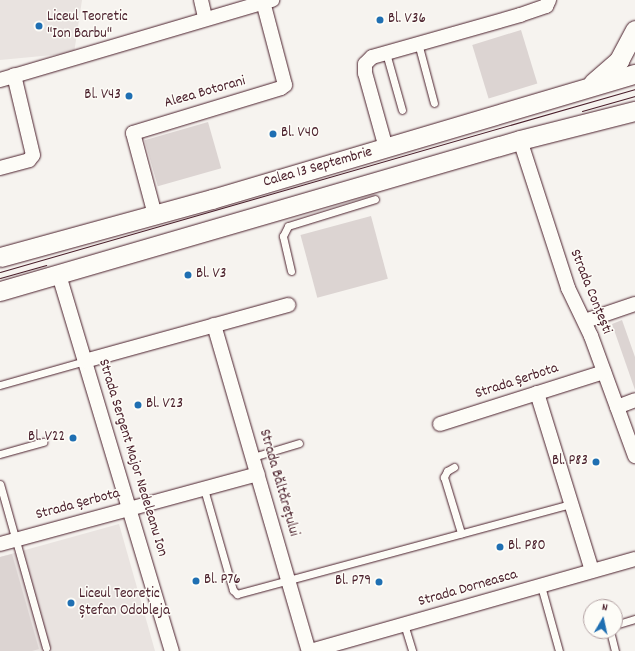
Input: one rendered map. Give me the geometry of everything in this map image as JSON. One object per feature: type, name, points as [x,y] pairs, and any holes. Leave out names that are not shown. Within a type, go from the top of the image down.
[{"type":"main road","points":[[590,86],[619,60],[635,30]]},
{"type":"main road","name":"Calea 13 Septembrie","points":[[0,257],[155,215],[635,74]]},
{"type":"main road","name":"Calea 13 Septembrie","points":[[0,291],[520,140],[635,112]]},
{"type":"main road","points":[[615,117],[635,120]]},
{"type":"street","points":[[201,0],[205,18]]},
{"type":"street","points":[[386,148],[364,73],[365,64],[372,57],[520,15],[546,6],[549,0]]},
{"type":"street","name":"Aleea Botorani","points":[[0,80],[205,18],[267,1],[285,85],[281,88],[133,133],[155,215]]},
{"type":"street","points":[[0,168],[29,160],[34,155],[14,75]]},
{"type":"street","name":"Strada Conțești","points":[[520,140],[568,288],[585,321],[635,456]]},
{"type":"street","name":"Strada Sergent Major Nedeleanu Ion","points":[[59,274],[172,651]]},
{"type":"street","points":[[585,321],[635,304]]},
{"type":"street","points":[[85,361],[288,305]]},
{"type":"street","name":"Strada Băltărețului","points":[[214,325],[310,651]]},
{"type":"street","name":"Strada Șerbota","points":[[440,424],[604,372]]},
{"type":"street","points":[[537,393],[592,571]]},
{"type":"street","points":[[617,407],[635,400]]},
{"type":"street","name":"Strada Șerbota","points":[[0,544],[258,474]]},
{"type":"street","name":"Strada Dorneasca","points":[[310,651],[635,559]]},
{"type":"lane","points":[[418,43],[434,103]]},
{"type":"lane","points":[[386,52],[402,110]]},
{"type":"lane","points":[[291,271],[283,236],[288,226],[375,199]]},
{"type":"lane","points":[[0,385],[85,361]]},
{"type":"lane","points":[[0,454],[43,442]]},
{"type":"lane","points":[[253,457],[298,443]]},
{"type":"lane","points":[[454,467],[447,470],[444,477],[461,533]]},
{"type":"lane","points":[[0,484],[46,648]]},
{"type":"lane","points":[[204,489],[234,593],[238,594],[571,504]]},
{"type":"lane","points":[[541,586],[560,651]]},
{"type":"lane","points":[[623,623],[635,619]]},
{"type":"lane","points":[[404,624],[412,651]]},
{"type":"lane","points":[[612,639],[615,651]]},
{"type":"shaded area","name":"Liceul Teoretic \"Ion Barbu\"","points":[[0,0],[82,0],[74,53],[0,60]]},
{"type":"shaded area","points":[[521,30],[537,84],[489,98],[472,45]]},
{"type":"shaded area","points":[[208,122],[221,168],[158,186],[145,140]]},
{"type":"shaded area","points":[[371,216],[388,279],[317,298],[300,235]]},
{"type":"shaded area","points":[[622,320],[635,357],[635,390],[612,324]]},
{"type":"shaded area","name":"Liceul Teoretic Ștefan Odobleja","points":[[119,524],[155,651],[0,651],[0,557]]},
{"type":"shaded area","points":[[12,554],[39,649],[32,651],[0,651],[0,557]]},
{"type":"tram line","points":[[0,272],[635,89]]},
{"type":"tram line","points":[[582,111],[635,96]]},
{"type":"tram line","points":[[0,278],[46,265]]},
{"type":"place","name":"Bl. V36","points":[[380,20]]},
{"type":"place","name":"Liceul Teoretic \"Ion Barbu\"","points":[[39,26]]},
{"type":"place","name":"Bl. V43","points":[[129,96]]},
{"type":"place","name":"Bl. V40","points":[[273,134]]},
{"type":"place","name":"Bl. V3","points":[[188,275]]},
{"type":"place","name":"Bl. V23","points":[[138,405]]},
{"type":"place","name":"Bl. V22","points":[[73,438]]},
{"type":"place","name":"Bl. P83","points":[[596,462]]},
{"type":"place","name":"Bl. P80","points":[[500,547]]},
{"type":"place","name":"Bl. P76","points":[[196,581]]},
{"type":"place","name":"Bl. P79","points":[[379,582]]},
{"type":"place","name":"Liceul Teoretic Ștefan Odobleja","points":[[71,603]]}]
